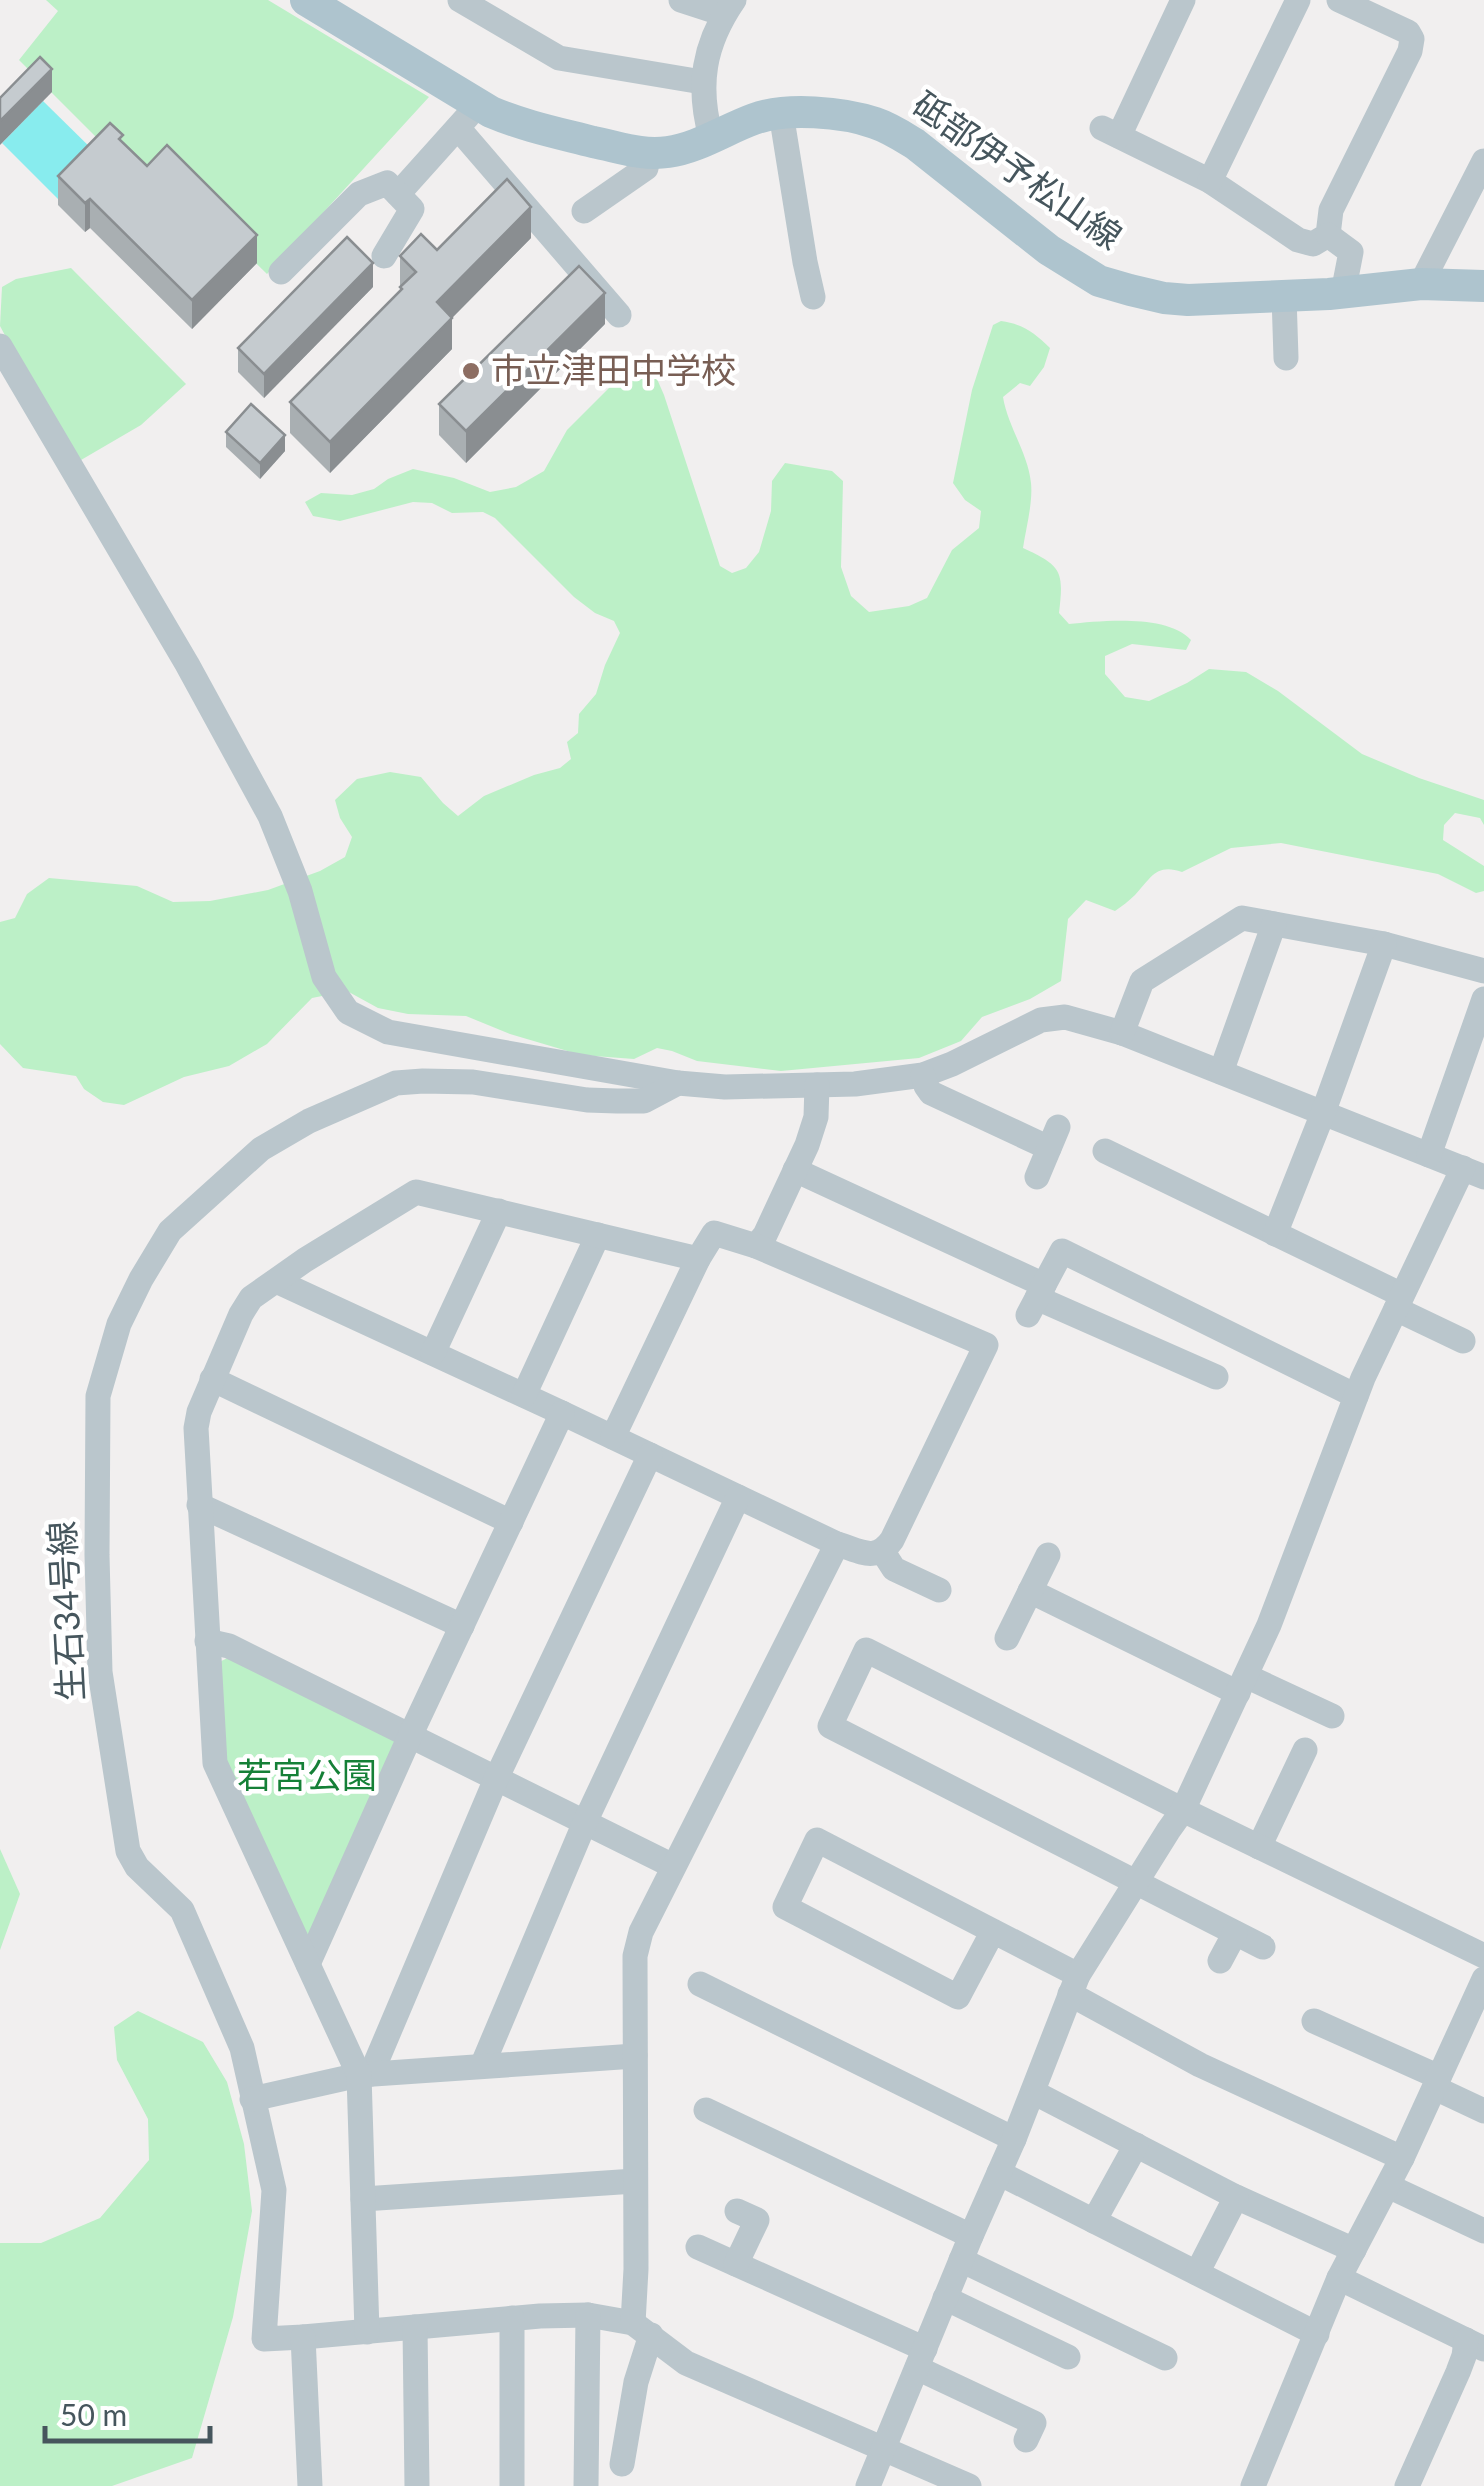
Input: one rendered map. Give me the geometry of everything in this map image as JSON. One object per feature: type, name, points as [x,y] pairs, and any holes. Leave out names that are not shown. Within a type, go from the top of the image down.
[{"type":"main road","name":"砥部伊予松山線","points":[[306,0],[468,116],[520,124],[629,151],[648,154],[686,148],[758,118],[781,114],[843,116],[873,122],[915,144],[1048,250],[1099,281],[1164,298],[1343,293],[1421,284],[1484,286]]},
{"type":"street","points":[[460,0],[559,58],[702,82]]},
{"type":"street","points":[[682,0],[729,7],[710,49],[702,82],[703,109],[711,137]]},
{"type":"street","points":[[1183,0],[1110,132],[1210,181],[1298,240],[1313,244],[1328,235]]},
{"type":"street","points":[[1210,181],[1298,0]]},
{"type":"street","points":[[1328,235],[1331,210],[1410,51],[1412,39],[1408,32],[1338,0]]},
{"type":"street","points":[[781,114],[813,297]]},
{"type":"street","points":[[398,194],[468,116],[618,315]]},
{"type":"street","points":[[584,211],[646,168],[648,154]]},
{"type":"street","points":[[1421,284],[1484,161]]},
{"type":"street","points":[[281,272],[359,194],[388,183],[412,209],[384,256]]},
{"type":"street","points":[[1328,235],[1351,252],[1343,293]]},
{"type":"street","points":[[1284,296],[1286,358]]},
{"type":"street","points":[[0,346],[187,664],[270,816],[300,891],[324,977],[348,1012],[388,1032],[678,1083],[725,1087],[855,1084],[923,1075],[1041,1020],[1065,1017],[1122,1033],[1473,1172],[1399,1302],[1356,1396],[1270,1625],[1183,1810],[1074,1984],[1014,2140],[868,2486]]},
{"type":"street","points":[[1122,1033],[1142,982],[1242,918],[1384,944],[1484,971]]},
{"type":"street","points":[[1221,1072],[1274,924]]},
{"type":"street","points":[[1275,1234],[1384,944]]},
{"type":"street","points":[[1430,1155],[1484,999]]},
{"type":"street","points":[[923,1075],[931,1093],[1054,1138],[1037,1177]]},
{"type":"street","name":"生石34号線","points":[[303,2337],[264,2339],[274,2190],[242,2048],[182,1910],[137,1867],[126,1840],[100,1672],[97,1555],[98,1396],[119,1324],[140,1278],[170,1231],[261,1149],[309,1121],[396,1083],[473,1082],[588,1100],[644,1101],[678,1083]]},
{"type":"street","points":[[756,1246],[765,1235],[807,1145],[816,1117],[818,1084]]},
{"type":"street","points":[[1105,1151],[1275,1234],[1463,1340]]},
{"type":"street","points":[[795,1170],[1036,1299],[1216,1377]]},
{"type":"street","points":[[365,2075],[308,1964],[215,1763],[198,1412],[251,1298],[304,1260],[416,1192],[698,1259]]},
{"type":"street","points":[[433,1353],[499,1212]]},
{"type":"street","points":[[276,1281],[836,1544],[874,1555],[883,1552],[892,1540],[986,1345],[756,1246],[714,1233],[613,1437]]},
{"type":"street","points":[[524,1395],[598,1235]]},
{"type":"street","points":[[1036,1299],[1062,1251],[1356,1396]]},
{"type":"street","points":[[212,1380],[511,1522]]},
{"type":"street","points":[[308,1964],[562,1413]]},
{"type":"street","points":[[367,2332],[365,2075],[496,1778],[650,1455]]},
{"type":"street","points":[[482,2066],[585,1822],[738,1497]]},
{"type":"street","points":[[200,1505],[462,1626]]},
{"type":"street","points":[[622,2464],[642,2329],[635,2181],[635,1956],[641,1932],[836,1544]]},
{"type":"street","points":[[883,1552],[894,1569],[939,1590]]},
{"type":"street","points":[[1007,1638],[1048,1555]]},
{"type":"street","points":[[1030,1591],[1242,1684],[1332,1716]]},
{"type":"street","points":[[207,1641],[229,1646],[674,1866]]},
{"type":"street","points":[[1263,1947],[830,1726],[866,1650],[1484,1956]]},
{"type":"street","points":[[1259,1846],[1305,1750]]},
{"type":"street","points":[[993,1931],[958,1998],[784,1907],[818,1840],[993,1931],[1200,2065],[1402,2158]]},
{"type":"street","points":[[1220,1962],[1235,1932]]},
{"type":"street","points":[[1254,2486],[1340,2278],[1402,2158],[1484,1980]]},
{"type":"street","points":[[700,1984],[1014,2140]]},
{"type":"street","points":[[1314,2021],[1484,2111]]},
{"type":"street","points":[[252,2100],[365,2075],[634,2056]]},
{"type":"street","points":[[1032,2092],[1236,2196],[1354,2250]]},
{"type":"street","points":[[706,2110],[1165,2358]]},
{"type":"street","points":[[1094,2220],[1136,2145]]},
{"type":"street","points":[[999,2173],[1316,2334]]},
{"type":"street","points":[[363,2200],[635,2181]]},
{"type":"street","points":[[1388,2186],[1484,2231]]},
{"type":"street","points":[[1197,2273],[1236,2196]]},
{"type":"street","points":[[736,2210],[757,2220],[736,2264]]},
{"type":"street","points":[[698,2248],[921,2358],[1034,2423],[1026,2440]]},
{"type":"street","points":[[1340,2278],[1475,2344],[1464,2356],[1406,2472]]},
{"type":"street","points":[[946,2298],[1068,2357]]},
{"type":"street","points":[[310,2486],[303,2337],[512,2318],[588,2316],[642,2329],[686,2363],[970,2486]]},
{"type":"street","points":[[586,2486],[588,2316]]},
{"type":"street","points":[[512,2318],[512,2486]]},
{"type":"street","points":[[415,2327],[417,2486]]},
{"type":"green space","points":[[46,0],[268,0],[429,97],[267,274],[167,175],[122,163],[19,60],[58,11]]},
{"type":"green space","points":[[71,268],[186,384],[141,425],[81,460],[32,386],[0,326],[2,287],[16,279]]},
{"type":"green space","points":[[1001,321],[1028,330],[1050,348],[1044,367],[1030,386],[1020,383],[1003,397],[1031,483],[1023,548],[1046,560],[1058,572],[1059,613],[1069,624],[1151,623],[1166,626],[1191,640],[1186,650],[1132,644],[1105,656],[1105,674],[1125,697],[1149,701],[1209,669],[1246,672],[1362,754],[1484,800],[1484,825],[1480,818],[1455,813],[1444,825],[1443,840],[1484,866],[1484,891],[1476,893],[1438,874],[1281,843],[1231,848],[1182,872],[1160,871],[1115,911],[1086,900],[1068,919],[1061,981],[1030,999],[982,1017],[961,1041],[919,1058],[781,1071],[697,1061],[657,1048],[634,1059],[581,1055],[466,1016],[408,1014],[378,1008],[347,991],[312,998],[267,1044],[229,1066],[184,1077],[124,1105],[103,1102],[84,1089],[76,1076],[23,1068],[0,1044],[0,922],[15,918],[27,894],[49,878],[137,886],[173,902],[210,901],[268,890],[320,871],[345,857],[352,837],[335,800],[357,779],[390,772],[421,777],[458,816],[484,796],[560,768],[571,759],[567,742],[578,733],[579,714],[596,694],[620,633],[614,621],[574,597],[495,518],[483,512],[452,513],[432,503],[413,502],[340,521],[313,516],[305,502],[321,493],[352,495],[374,489],[413,469],[454,478],[490,492],[516,487],[544,471],[567,430],[639,358],[650,363],[664,395],[720,566],[732,573],[746,568],[759,552],[771,511],[772,481],[785,463],[832,471],[843,481],[841,567],[851,596],[869,612],[909,606],[927,598],[952,550],[979,528],[981,511],[965,500],[953,483],[972,390],[993,325]]},
{"type":"green space","name":"若宮公園","points":[[232,1656],[403,1741],[308,1950],[221,1754],[217,1663]]},
{"type":"green space","points":[[0,1849],[20,1894],[0,1950]]},
{"type":"green space","points":[[138,2011],[203,2042],[227,2082],[244,2144],[252,2211],[233,2317],[192,2458],[112,2486],[0,2486],[0,2243],[41,2243],[100,2218],[149,2160],[148,2119],[117,2060],[114,2027]]},
{"type":"water","points":[[43,101],[102,159],[61,202],[2,143]]},
{"type":"building","points":[[40,57],[52,69],[0,121],[0,98]]},
{"type":"building","points":[[110,123],[123,135],[119,139],[147,166],[167,145],[257,235],[192,300],[90,199],[85,203],[58,176]]},
{"type":"building","points":[[507,179],[531,207],[437,302],[452,318],[330,442],[290,402],[416,272],[400,256],[421,234],[437,250]]},
{"type":"building","points":[[347,237],[373,263],[264,374],[238,348]]},
{"type":"building","points":[[579,266],[605,293],[466,431],[439,404]]},
{"type":"building","points":[[251,404],[285,435],[260,463],[226,432]]},
{"type":"place","name":"市立津田中学校","points":[[471,371]]}]
